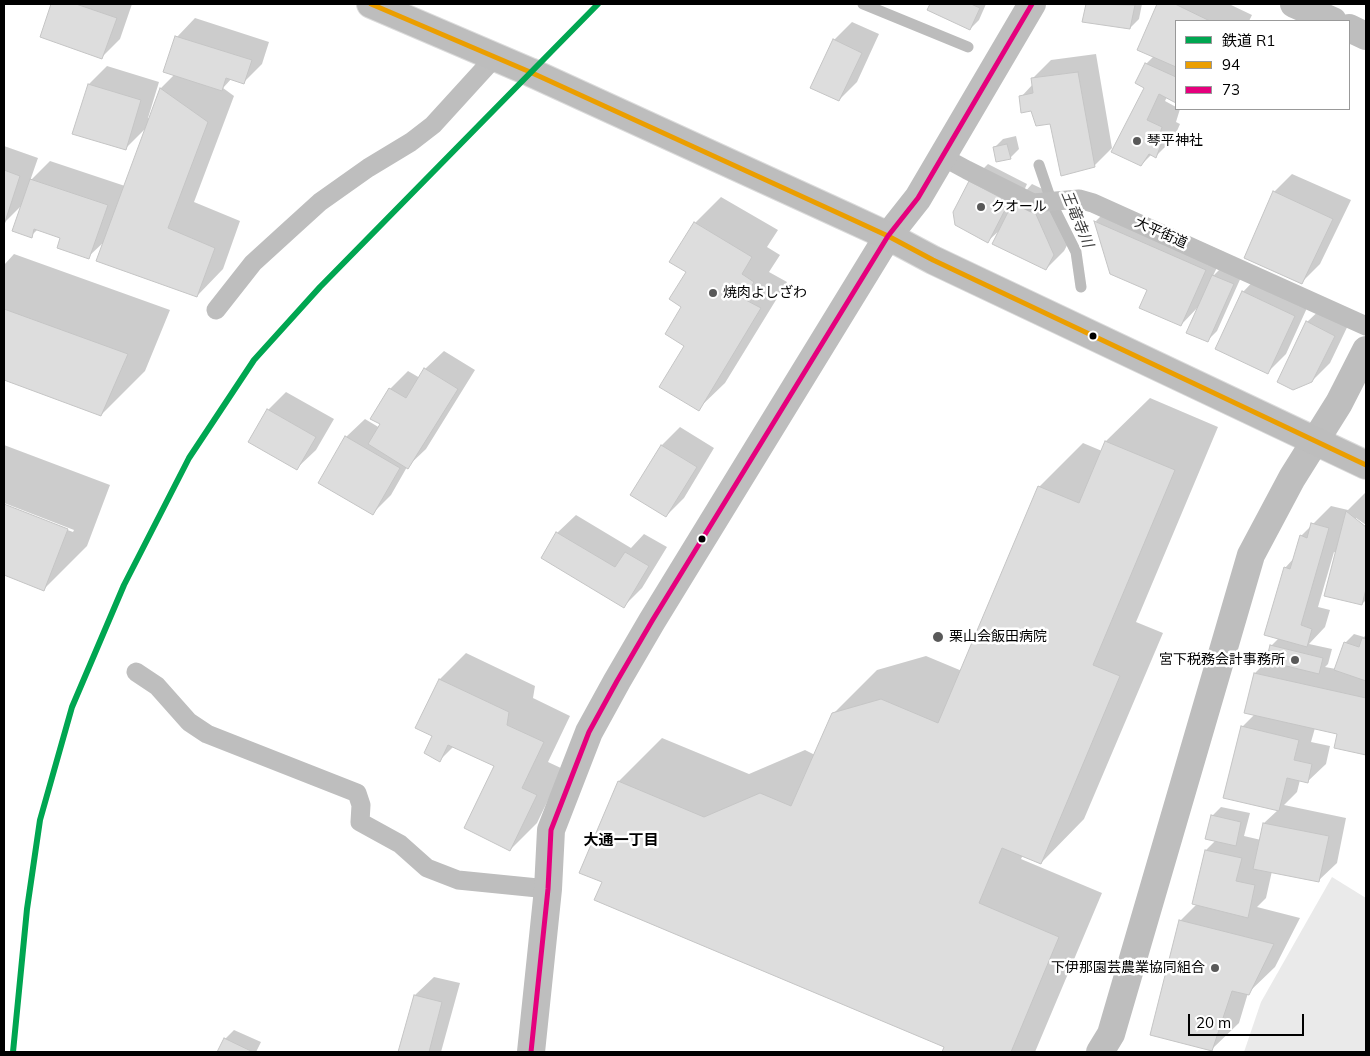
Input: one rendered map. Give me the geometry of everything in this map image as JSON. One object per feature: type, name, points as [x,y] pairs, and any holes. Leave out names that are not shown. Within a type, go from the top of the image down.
[{"type":"main road","points":[[371,4],[548,80],[888,236],[933,260],[1366,465]]},
{"type":"street","points":[[531,1052],[548,889],[551,830],[589,732],[652,621],[888,236],[918,198],[1032,4]]},
{"type":"street","points":[[1294,4],[1331,20]]},
{"type":"street","points":[[1350,28],[1366,36]]},
{"type":"street","points":[[1100,1052],[1111,1034],[1251,555],[1292,478],[1339,403],[1366,350]]},
{"type":"lane","points":[[216,310],[253,263],[320,202],[368,168],[411,142],[433,125],[495,58]]},
{"type":"lane","name":"大平街道","points":[[943,157],[1033,203],[1079,199],[1093,203],[1358,322]]},
{"type":"lane","points":[[136,672],[157,686],[189,722],[207,734],[357,793],[361,805],[360,822],[400,844],[427,868],[458,880],[548,889]]},
{"type":"shaded area","points":[[1332,877],[1366,898],[1366,1052],[1244,1052],[1261,1002]]},
{"type":"building","points":[[51,4],[76,4],[117,18],[102,59],[40,37]]},
{"type":"building","points":[[930,4],[971,4],[980,8],[970,30],[927,10]]},
{"type":"building","points":[[1086,4],[1135,5],[1130,29],[1082,22]]},
{"type":"building","points":[[1157,4],[1175,4],[1208,20],[1175,20],[1175,67],[1137,50]]},
{"type":"building","points":[[175,36],[252,60],[244,84],[226,78],[222,91],[163,72]]},
{"type":"building","points":[[833,39],[862,53],[839,101],[810,88]]},
{"type":"building","points":[[1145,63],[1175,77],[1175,102],[1159,94],[1147,120],[1162,127],[1158,140],[1162,142],[1156,158],[1149,154],[1141,166],[1111,152],[1144,88],[1135,83]]},
{"type":"building","points":[[1078,72],[1095,167],[1061,176],[1050,124],[1036,126],[1031,111],[1021,113],[1019,96],[1033,93],[1031,78]]},
{"type":"building","points":[[88,84],[141,100],[126,150],[72,134]]},
{"type":"building","points":[[160,88],[208,122],[168,228],[215,248],[197,297],[96,261]]},
{"type":"building","points":[[1007,144],[1011,159],[996,162],[993,147]]},
{"type":"building","points":[[4,170],[20,176],[4,225]]},
{"type":"building","points":[[30,179],[108,205],[89,259],[57,248],[60,238],[34,229],[32,238],[12,231]]},
{"type":"building","name":"クオール","points":[[969,181],[1009,202],[988,243],[955,225],[953,212]]},
{"type":"building","points":[[1273,191],[1333,219],[1302,284],[1244,258]]},
{"type":"building","points":[[1013,202],[1035,212],[1054,255],[1046,270],[992,244]]},
{"type":"building","points":[[1094,221],[1206,270],[1181,326],[1139,308],[1147,290],[1110,274]]},
{"type":"building","points":[[694,222],[752,257],[742,274],[754,282],[744,299],[761,308],[699,411],[659,387],[684,346],[665,334],[681,307],[669,299],[686,272],[669,262]]},
{"type":"building","points":[[1212,275],[1234,284],[1208,342],[1186,333]]},
{"type":"building","points":[[1242,291],[1295,316],[1268,374],[1215,349]]},
{"type":"building","points":[[4,309],[128,354],[101,416],[4,380]]},
{"type":"building","points":[[1306,321],[1335,336],[1312,382],[1293,390],[1277,382]]},
{"type":"building","points":[[424,368],[458,389],[408,469],[368,444],[380,424],[370,419],[389,388],[406,398]]},
{"type":"building","points":[[267,409],[316,437],[297,470],[248,442]]},
{"type":"building","points":[[345,436],[400,468],[373,515],[318,483]]},
{"type":"building","points":[[1105,441],[1175,470],[1093,665],[1120,676],[1041,864],[1002,848],[979,903],[1059,937],[1011,1052],[942,1052],[944,1047],[594,900],[602,882],[579,873],[618,781],[704,817],[760,793],[791,806],[832,713],[881,699],[938,723],[1038,486],[1079,503]]},
{"type":"building","points":[[661,445],[697,467],[666,517],[630,495]]},
{"type":"building","points":[[4,504],[68,529],[44,591],[4,575]]},
{"type":"building","points":[[1346,511],[1366,527],[1366,589],[1362,605],[1324,596]]},
{"type":"building","points":[[1311,523],[1329,528],[1301,625],[1312,629],[1307,647],[1264,635],[1284,567],[1290,569],[1300,535],[1307,538]]},
{"type":"building","points":[[556,532],[615,567],[625,552],[649,566],[624,608],[541,558]]},
{"type":"building","points":[[1362,638],[1366,639],[1366,681],[1334,670],[1344,642],[1359,647]]},
{"type":"building","name":"宮下税務会計事務所","points":[[1270,645],[1323,658],[1319,674],[1266,661]]},
{"type":"building","points":[[1254,673],[1366,698],[1366,755],[1334,748],[1337,734],[1244,713]]},
{"type":"building","points":[[439,679],[509,712],[507,725],[544,742],[522,788],[537,795],[510,851],[464,828],[494,766],[448,745],[440,762],[424,753],[432,736],[415,728]]},
{"type":"building","points":[[1241,726],[1299,740],[1294,760],[1312,764],[1308,783],[1287,778],[1279,811],[1223,798]]},
{"type":"building","points":[[1211,815],[1241,822],[1236,846],[1205,839]]},
{"type":"building","points":[[1263,823],[1329,836],[1319,882],[1253,869]]},
{"type":"building","points":[[1205,850],[1242,858],[1236,881],[1255,885],[1248,918],[1192,904]]},
{"type":"building","name":"下伊那園芸農業協同組合","points":[[1179,920],[1274,944],[1249,995],[1232,991],[1212,1051],[1150,1035]]},
{"type":"building","points":[[414,995],[442,1002],[429,1052],[398,1052]]},
{"type":"building","points":[[224,1038],[253,1052],[217,1052]]},
{"type":"waterway","name":"王竜寺川","points":[[863,4],[968,47]]},
{"type":"waterway","name":"王竜寺川","points":[[1039,165],[1053,206],[1076,252],[1081,287]]},
{"type":"rail line","name":"R1","points":[[13,1052],[27,909],[40,820],[72,707],[124,585],[189,458],[254,360],[320,287],[598,4]]},
{"type":"transit line","name":"94","points":[[371,4],[530,72],[888,236],[933,260],[1366,465]]},
{"type":"transit line","name":"73","points":[[531,1052],[548,889],[551,830],[589,732],[652,621],[888,236],[918,198],[1032,4]]},
{"type":"place","name":"琴平神社","points":[[1137,141]]},
{"type":"place","name":"クオール","points":[[981,207]]},
{"type":"place","name":"焼肉よしざわ","points":[[713,293]]},
{"type":"place","name":"栗山会飯田病院","points":[[938,637]]},
{"type":"place","name":"宮下税務会計事務所","points":[[1295,660]]},
{"type":"place","name":"下伊那園芸農業協同組合","points":[[1215,968]]},
{"type":"district","name":"大通一丁目","points":[[621,840]]}]
